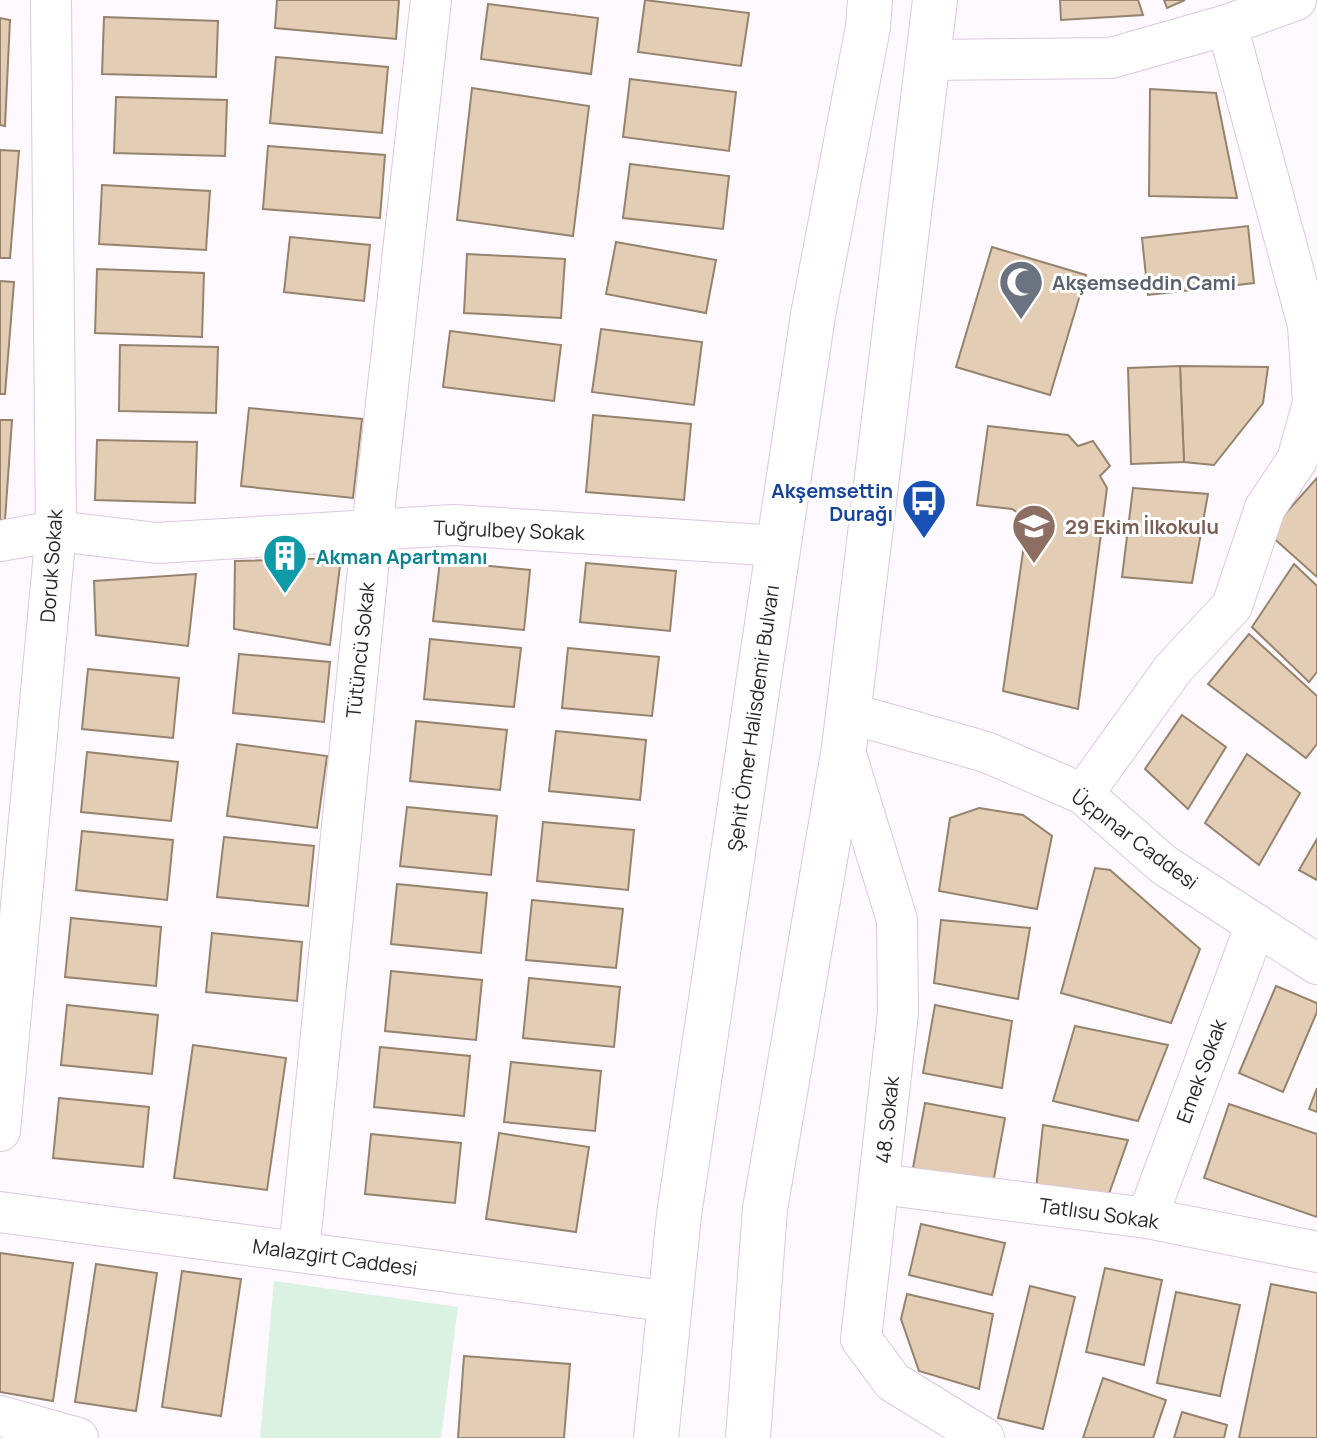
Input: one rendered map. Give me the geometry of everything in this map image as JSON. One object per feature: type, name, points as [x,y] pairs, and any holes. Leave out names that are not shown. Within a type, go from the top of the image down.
[{"type":"highway","name":"Şehit Ömer Halisdemir Bulvarı","points":[[656,1438],[681,1199],[813,315],[868,27],[870,0]]},
{"type":"highway","points":[[748,1438],[765,1209],[846,730],[935,0]]},
{"type":"street","name":"Doruk Sokak","points":[[0,1131],[56,531],[51,0]]},
{"type":"street","name":"Tütüncü Sokak","points":[[299,1252],[372,530],[431,0]]},
{"type":"street","points":[[928,60],[1111,58],[1227,25],[1296,0]]},
{"type":"street","points":[[1083,794],[1173,669],[1232,606],[1265,508],[1297,460],[1313,403],[1308,325],[1227,25]]},
{"type":"street","name":"Tuğrulbey Sokak","points":[[0,541],[56,531],[157,543],[454,525],[779,546]]},
{"type":"street","name":"Üçpınar Caddesi","points":[[846,730],[986,752],[1083,794],[1164,865],[1317,964]]},
{"type":"street","name":"48. Sokak","points":[[846,730],[897,920],[898,1013],[861,1339],[893,1382],[984,1438]]},
{"type":"street","name":"Emek Sokak","points":[[1147,1218],[1256,924]]},
{"type":"street","name":"Tatlısu Sokak","points":[[880,1184],[1147,1218],[1317,1252]]},
{"type":"street","name":"Malazgirt Caddesi","points":[[0,1212],[671,1302]]},
{"type":"street","points":[[0,1416],[78,1438]]},
{"type":"green space","points":[[274,1281],[458,1307],[441,1438],[260,1438]]},
{"type":"building","points":[[277,0],[399,0],[396,39],[275,28]]},
{"type":"building","points":[[645,0],[749,13],[741,66],[638,52]]},
{"type":"building","points":[[1060,0],[1138,0],[1143,15],[1061,20]]},
{"type":"building","points":[[1164,0],[1185,0],[1167,8]]},
{"type":"building","points":[[488,4],[598,18],[591,74],[481,59]]},
{"type":"building","points":[[104,17],[218,21],[216,77],[102,74]]},
{"type":"building","points":[[0,18],[10,20],[5,126],[0,125]]},
{"type":"building","points":[[276,57],[388,67],[382,133],[270,123]]},
{"type":"building","points":[[630,79],[736,92],[729,151],[623,137]]},
{"type":"building","points":[[472,88],[589,106],[573,236],[457,220]]},
{"type":"building","points":[[1150,89],[1216,93],[1237,198],[1149,196]]},
{"type":"building","points":[[116,97],[227,100],[225,156],[114,153]]},
{"type":"building","points":[[268,146],[385,155],[380,218],[263,209]]},
{"type":"building","points":[[0,150],[19,151],[10,258],[0,258]]},
{"type":"building","points":[[630,164],[729,176],[723,229],[623,218]]},
{"type":"building","points":[[102,185],[210,191],[206,250],[99,244]]},
{"type":"building","points":[[1248,226],[1254,283],[1148,295],[1142,238]]},
{"type":"building","points":[[290,237],[370,245],[364,301],[284,292]]},
{"type":"building","points":[[616,242],[716,260],[706,313],[606,294]]},
{"type":"building","name":"Akşemseddin Cami","points":[[992,247],[1086,275],[1050,395],[956,367]]},
{"type":"building","points":[[467,254],[565,259],[561,318],[464,313]]},
{"type":"building","points":[[97,269],[204,273],[202,337],[95,333]]},
{"type":"building","points":[[0,281],[14,282],[5,394],[0,394]]},
{"type":"building","points":[[601,329],[702,342],[694,405],[592,392]]},
{"type":"building","points":[[450,331],[561,345],[554,401],[443,387]]},
{"type":"building","points":[[120,345],[218,347],[216,413],[119,411]]},
{"type":"building","points":[[1180,366],[1268,367],[1263,403],[1214,465],[1184,462]]},
{"type":"building","points":[[1180,366],[1184,462],[1131,464],[1128,368]]},
{"type":"building","points":[[249,408],[362,419],[353,498],[241,486]]},
{"type":"building","points":[[593,415],[691,424],[684,500],[586,492]]},
{"type":"building","points":[[0,420],[12,420],[5,520],[0,520]]},
{"type":"building","points":[[988,426],[1068,435],[1078,446],[1093,441],[1110,466],[1100,476],[1107,488],[1078,709],[1003,691],[1027,524],[1012,509],[977,505]]},
{"type":"building","points":[[97,440],[197,442],[195,503],[95,500]]},
{"type":"building","points":[[1317,478],[1317,577],[1268,533]]},
{"type":"building","points":[[1133,488],[1208,494],[1192,583],[1122,577]]},
{"type":"building","name":"Akman Apartmanı","points":[[341,558],[330,645],[234,629],[235,561]]},
{"type":"building","points":[[440,561],[530,570],[524,630],[433,621]]},
{"type":"building","points":[[586,563],[676,571],[670,631],[580,622]]},
{"type":"building","points":[[1294,564],[1317,586],[1317,672],[1309,682],[1252,627]]},
{"type":"building","points":[[196,574],[188,646],[96,635],[94,581]]},
{"type":"building","points":[[1249,634],[1317,696],[1317,744],[1306,758],[1208,684]]},
{"type":"building","points":[[430,639],[521,648],[514,707],[424,699]]},
{"type":"building","points":[[568,648],[659,657],[652,716],[562,708]]},
{"type":"building","points":[[239,654],[330,662],[324,722],[233,713]]},
{"type":"building","points":[[88,669],[179,678],[173,738],[82,729]]},
{"type":"building","points":[[1182,715],[1226,747],[1188,809],[1145,769]]},
{"type":"building","points":[[416,721],[507,730],[500,790],[410,781]]},
{"type":"building","points":[[556,731],[646,740],[640,800],[549,791]]},
{"type":"building","points":[[237,744],[327,756],[317,828],[227,816]]},
{"type":"building","points":[[87,752],[178,762],[171,821],[81,812]]},
{"type":"building","points":[[1247,754],[1300,793],[1259,865],[1205,823]]},
{"type":"building","points":[[407,807],[497,816],[491,875],[400,866]]},
{"type":"building","points":[[979,808],[1023,815],[1052,836],[1037,909],[939,891],[950,818]]},
{"type":"building","points":[[543,822],[634,830],[628,890],[537,881]]},
{"type":"building","points":[[82,831],[173,840],[167,900],[76,890]]},
{"type":"building","points":[[224,837],[314,846],[308,906],[217,897]]},
{"type":"building","points":[[1317,839],[1317,880],[1299,870]]},
{"type":"building","points":[[1095,868],[1110,870],[1200,949],[1171,1023],[1061,993]]},
{"type":"building","points":[[397,884],[487,893],[481,953],[391,944]]},
{"type":"building","points":[[532,900],[623,909],[616,968],[526,960]]},
{"type":"building","points":[[71,918],[161,927],[156,986],[65,977]]},
{"type":"building","points":[[941,920],[1030,928],[1018,999],[934,983]]},
{"type":"building","points":[[212,933],[302,942],[297,1001],[206,992]]},
{"type":"building","points":[[391,971],[482,980],[476,1040],[385,1031]]},
{"type":"building","points":[[529,978],[620,987],[614,1047],[523,1038]]},
{"type":"building","points":[[1276,986],[1317,1003],[1317,1012],[1283,1092],[1239,1073]]},
{"type":"building","points":[[67,1005],[158,1015],[152,1074],[61,1065]]},
{"type":"building","points":[[935,1005],[1012,1021],[1002,1088],[923,1073]]},
{"type":"building","points":[[1075,1026],[1168,1045],[1138,1121],[1053,1101]]},
{"type":"building","points":[[193,1045],[286,1058],[267,1190],[174,1178]]},
{"type":"building","points":[[380,1047],[470,1056],[464,1116],[374,1107]]},
{"type":"building","points":[[511,1062],[601,1071],[595,1131],[504,1122]]},
{"type":"building","points":[[1317,1088],[1317,1112],[1309,1109]]},
{"type":"building","points":[[59,1098],[149,1107],[143,1167],[53,1158]]},
{"type":"building","points":[[925,1103],[1005,1118],[993,1183],[913,1168]]},
{"type":"building","points":[[1229,1104],[1317,1134],[1317,1217],[1204,1178]]},
{"type":"building","points":[[1043,1125],[1128,1140],[1105,1205],[1036,1189]]},
{"type":"building","points":[[499,1133],[589,1147],[576,1232],[486,1219]]},
{"type":"building","points":[[371,1134],[461,1143],[455,1203],[365,1194]]},
{"type":"building","points":[[921,1224],[1005,1243],[992,1295],[909,1275]]},
{"type":"building","points":[[0,1253],[73,1263],[53,1401],[0,1392]]},
{"type":"building","points":[[96,1264],[157,1273],[136,1411],[75,1402]]},
{"type":"building","points":[[1105,1268],[1162,1280],[1144,1365],[1086,1352]]},
{"type":"building","points":[[182,1271],[241,1279],[221,1416],[162,1407]]},
{"type":"building","points":[[1271,1284],[1317,1293],[1317,1438],[1239,1438]]},
{"type":"building","points":[[1030,1286],[1075,1297],[1043,1429],[998,1418]]},
{"type":"building","points":[[1176,1292],[1240,1305],[1220,1396],[1157,1383]]},
{"type":"building","points":[[907,1294],[993,1314],[979,1389],[919,1371],[901,1319]]},
{"type":"building","points":[[464,1356],[570,1364],[564,1438],[458,1438]]},
{"type":"building","points":[[1103,1378],[1166,1400],[1153,1438],[1083,1438]]},
{"type":"building","points":[[1182,1412],[1227,1425],[1224,1438],[1174,1438]]},
{"type":"place","name":"Akşemseddin Cami","points":[[1021,321]]},
{"type":"place","name":"Akşemsettin Durağı","points":[[924,540]]},
{"type":"place","name":"29 Ekim İlkokulu","points":[[1034,565]]},
{"type":"place","name":"Akman Apartmanı","points":[[285,595]]}]
